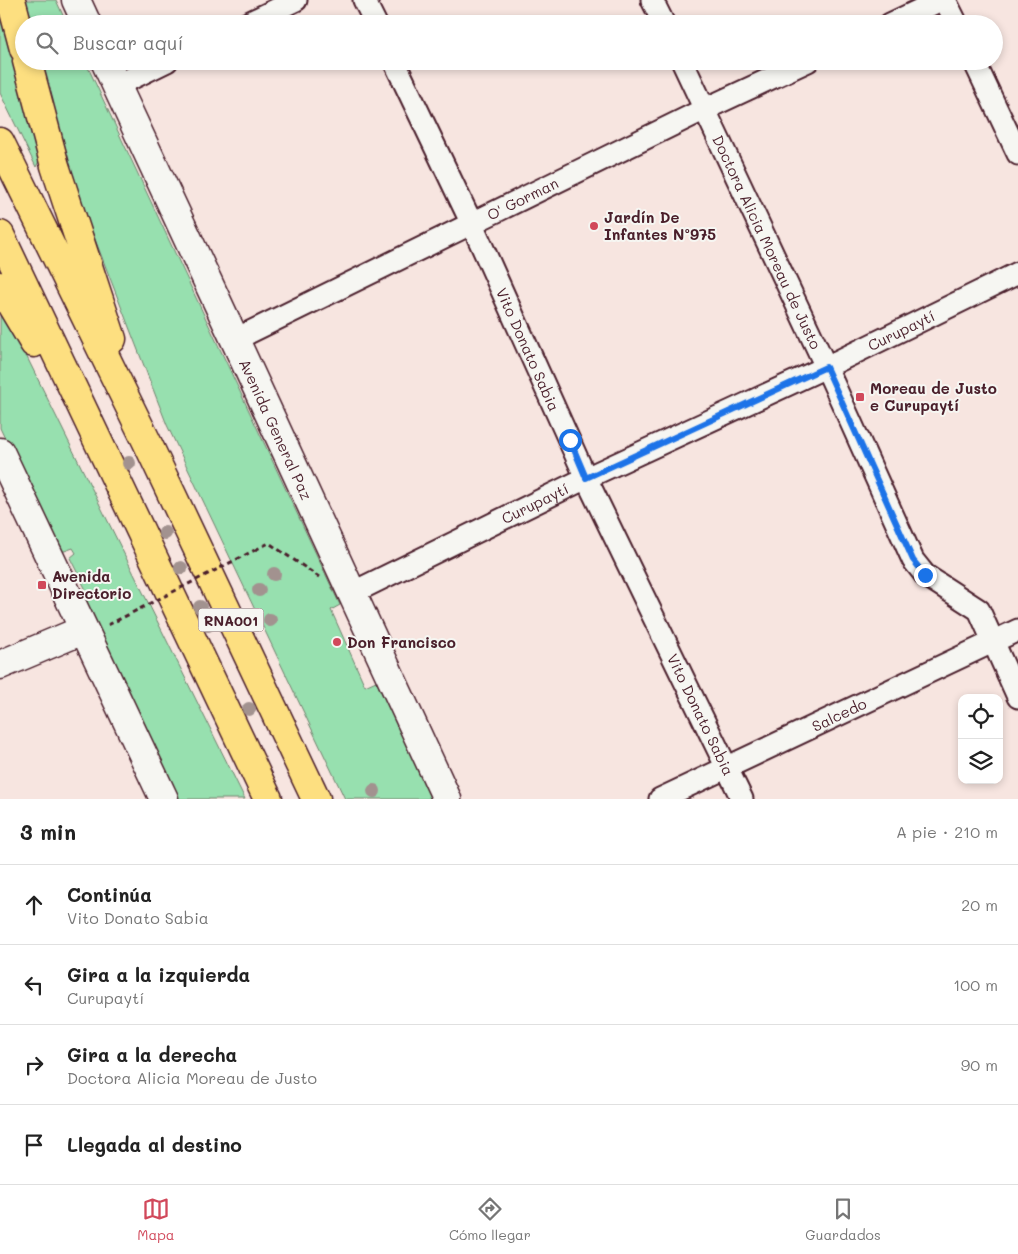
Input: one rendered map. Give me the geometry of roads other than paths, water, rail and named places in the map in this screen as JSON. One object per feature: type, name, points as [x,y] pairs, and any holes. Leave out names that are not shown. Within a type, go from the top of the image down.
[{"type":"highway","points":[[11,0],[15,15]]},
{"type":"highway","points":[[29,70],[55,166],[146,440]]},
{"type":"highway","name":"RNA001","points":[[0,142],[146,440],[316,799]]},
{"type":"highway","name":"RNA001","points":[[0,235],[268,799]]},
{"type":"highway","points":[[0,286],[114,475]]},
{"type":"street","points":[[76,0],[83,15]]},
{"type":"street","points":[[265,15],[296,0]]},
{"type":"street","points":[[364,0],[372,15]]},
{"type":"street","points":[[652,0],[660,15]]},
{"type":"street","points":[[909,15],[941,0]]},
{"type":"street","points":[[945,0],[952,15]]},
{"type":"street","name":"Avenida General Paz","points":[[109,70],[236,339],[350,594],[447,799]]},
{"type":"street","points":[[116,86],[149,70]]},
{"type":"street","name":"Vito Donato Sabia","points":[[398,70],[472,224],[586,478],[742,799]]},
{"type":"street","name":"Doctora Alicia Moreau de Justo","points":[[686,70],[826,367],[913,560],[925,575],[979,610],[1018,697]]},
{"type":"street","name":"O' Gorman","points":[[236,339],[705,109],[789,70]]},
{"type":"street","points":[[978,70],[1018,154]]},
{"type":"street","name":"Curupaytí","points":[[350,594],[586,478],[826,367],[1018,273]]},
{"type":"street","points":[[0,452],[95,627],[164,799]]},
{"type":"street","points":[[0,666],[95,627]]},
{"type":"street","name":"Salcedo","points":[[660,799],[1018,630]]},
{"type":"place","name":"Jardín De Infantes Nº975","points":[[594,226]]},
{"type":"place","name":"Moreau de Justo e Curupaytí","points":[[860,397]]},
{"type":"place","name":"Avenida Directorio","points":[[42,585]]},
{"type":"place","name":"Don Francisco","points":[[337,642]]}]
